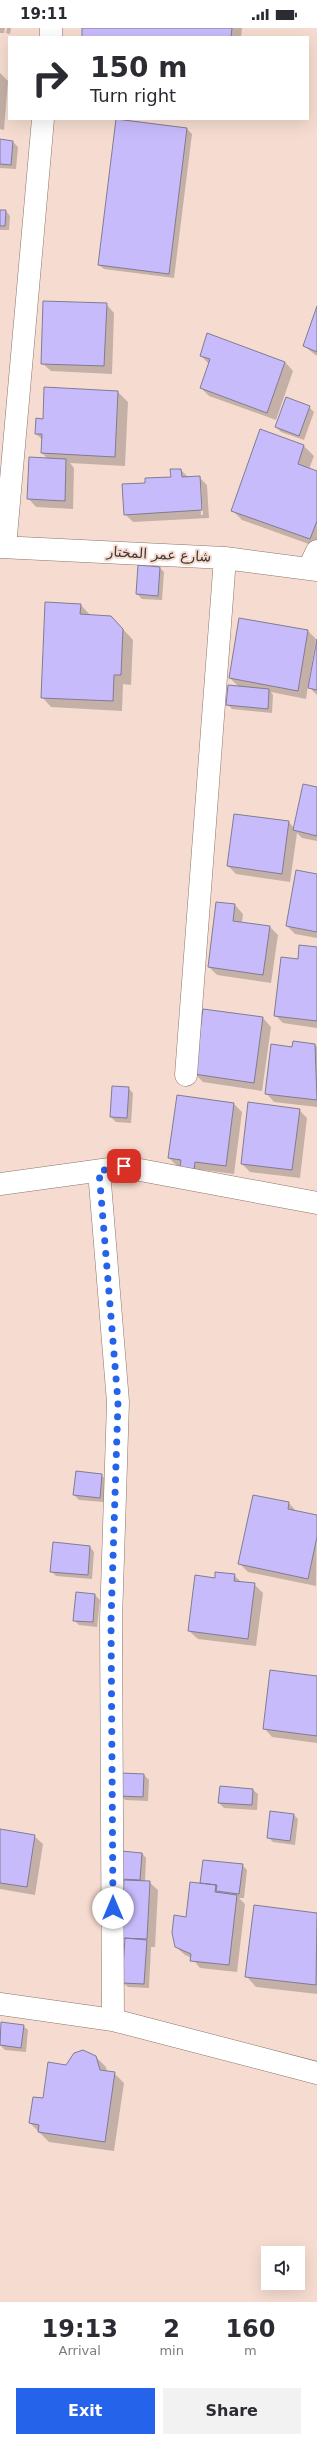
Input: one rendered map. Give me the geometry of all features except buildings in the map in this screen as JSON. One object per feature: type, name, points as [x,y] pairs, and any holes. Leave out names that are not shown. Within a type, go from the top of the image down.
[{"type":"street","points":[[3,547],[43,120]]},
{"type":"street","name":"شارع عمر المختار","points":[[3,547],[314,563]]},
{"type":"street","points":[[186,1075],[225,558]]},
{"type":"street","points":[[0,1184],[99,1171],[124,1166],[317,1203]]},
{"type":"street","points":[[99,1171],[118,1402],[111,1620],[114,2020]]},
{"type":"street","points":[[0,2004],[114,2020],[317,2073]]},
{"type":"route","points":[[113,1908],[111,1620],[118,1402],[99,1171],[124,1166]]}]
